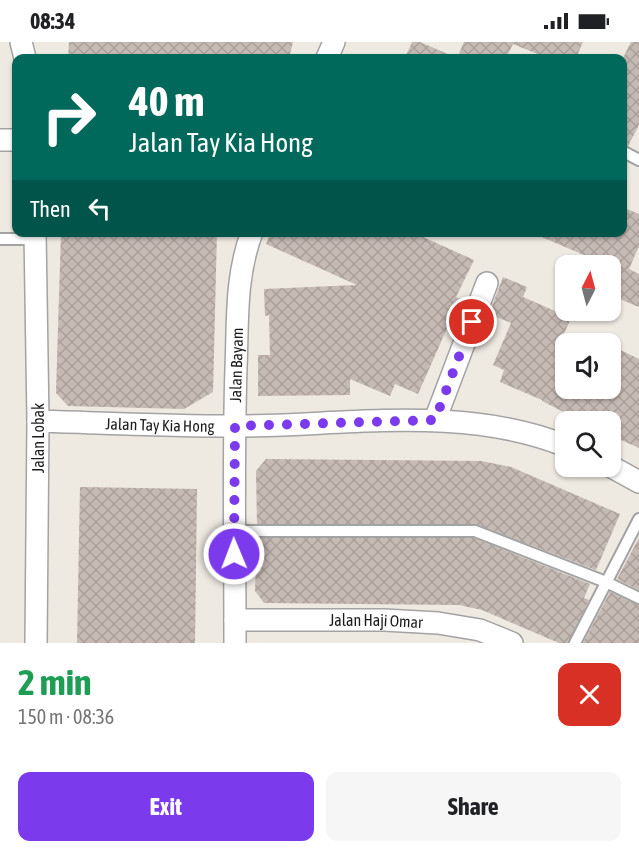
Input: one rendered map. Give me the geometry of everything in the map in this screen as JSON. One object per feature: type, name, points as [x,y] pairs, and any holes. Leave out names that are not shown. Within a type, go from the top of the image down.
[{"type":"street","name":"Jalan Lobak","points":[[35,237],[38,421],[36,643]]},
{"type":"street","name":"Jalan Bayam","points":[[235,643],[237,295],[241,269],[251,237]]},
{"type":"street","points":[[435,420],[487,284]]},
{"type":"street","name":"Jalan Tay Kia Hong","points":[[38,421],[235,426],[435,420],[495,425],[539,435],[555,442]]},
{"type":"street","points":[[621,472],[639,482]]},
{"type":"street","name":"Jalan Haji Omar","points":[[235,620],[438,622],[480,630],[512,643]]},
{"type":"lane","points":[[0,238],[18,237]]},
{"type":"lane","points":[[575,643],[639,519]]},
{"type":"lane","points":[[234,531],[475,531],[606,582],[639,598]]},
{"type":"building","points":[[69,42],[293,42],[290,54],[68,54]]},
{"type":"building","points":[[412,42],[420,42],[448,54],[407,54]]},
{"type":"building","points":[[464,42],[583,42],[578,54],[537,54],[513,44],[508,54],[459,54]]},
{"type":"building","points":[[631,42],[639,42],[639,125],[628,146],[627,54],[625,54]]},
{"type":"building","points":[[627,209],[639,214],[639,246],[629,269],[639,274],[639,307],[621,300],[621,255],[584,255],[541,237],[627,237]]},
{"type":"building","points":[[61,237],[217,237],[213,392],[184,409],[68,406],[56,393]]},
{"type":"building","points":[[269,237],[423,237],[474,260],[456,297],[460,299],[418,394],[395,384],[390,396],[350,379],[350,395],[258,396],[258,355],[270,355],[269,315],[265,316],[264,289],[357,285],[266,244]]},
{"type":"building","points":[[503,277],[527,287],[523,297],[555,311],[555,321],[570,321],[564,333],[555,333],[555,399],[621,399],[621,350],[639,359],[639,448],[621,440],[621,411],[562,411],[500,382],[504,370],[493,365],[511,323],[489,314]]},
{"type":"building","points":[[266,459],[481,461],[511,467],[620,514],[596,570],[475,524],[257,524],[256,471]]},
{"type":"building","points":[[80,487],[197,489],[195,643],[77,643]]},
{"type":"building","points":[[257,538],[474,538],[590,584],[584,598],[589,600],[568,643],[559,643],[482,610],[459,605],[264,603],[255,591]]},
{"type":"building","points":[[639,538],[639,590],[617,579]]},
{"type":"building","points":[[610,592],[639,605],[639,643],[583,643]]},
{"type":"route","points":[[234,554],[235,426],[435,420],[472,322]]}]
